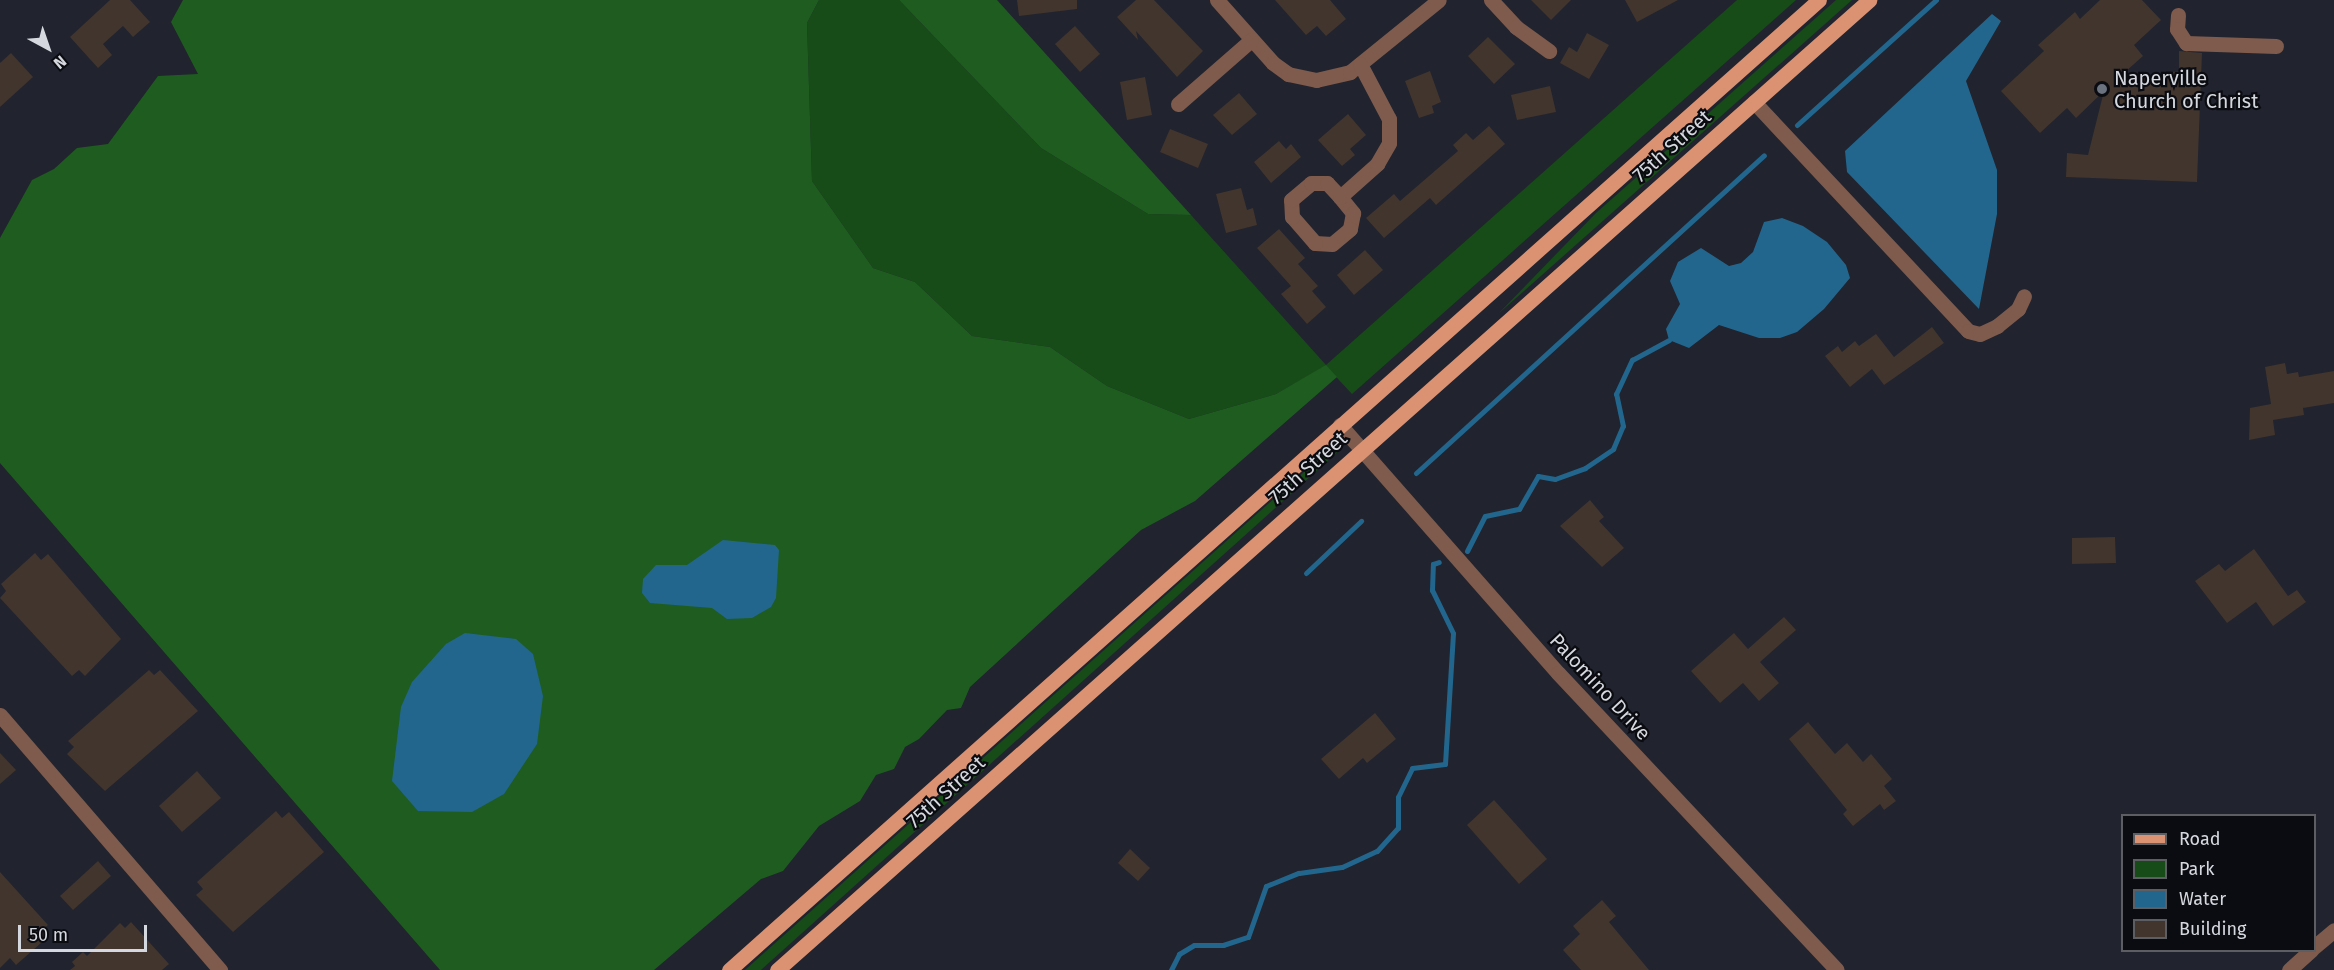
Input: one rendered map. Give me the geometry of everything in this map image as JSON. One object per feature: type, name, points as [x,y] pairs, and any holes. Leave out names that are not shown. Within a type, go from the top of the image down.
[{"type":"main road","name":"75th Street","points":[[729,970],[1819,0]]},
{"type":"main road","name":"75th Street","points":[[777,970],[1357,444],[1869,0]]},
{"type":"street","points":[[1216,0],[1273,63],[1305,79],[1330,79],[1360,64],[1439,0]]},
{"type":"street","points":[[1491,0],[1516,27],[1549,51]]},
{"type":"street","points":[[2178,15],[2177,29],[2186,43],[2276,46]]},
{"type":"street","points":[[1178,104],[1251,40]]},
{"type":"street","points":[[1340,197],[1377,164],[1389,144],[1389,119],[1360,64]]},
{"type":"street","points":[[1754,102],[1968,331],[1980,334],[1997,326],[2018,309],[2024,296]]},
{"type":"street","points":[[1311,183],[1327,183],[1340,197],[1353,213],[1350,230],[1332,244],[1315,243],[1292,217],[1291,200],[1311,183]]},
{"type":"street","name":"Palomino Drive","points":[[1340,425],[1558,673],[1837,970]]},
{"type":"street","points":[[0,715],[220,970]]},
{"type":"street","points":[[2316,945],[2334,930]]},
{"type":"street","points":[[2289,970],[2309,952]]},
{"type":"green space","points":[[183,0],[819,0],[807,23],[812,181],[873,268],[915,282],[972,336],[1050,347],[1107,386],[1189,419],[1276,394],[1326,365],[1337,377],[1195,501],[1141,530],[970,687],[961,708],[947,710],[919,739],[905,747],[894,769],[876,775],[860,801],[819,826],[783,871],[761,879],[654,970],[440,970],[0,463],[0,238],[32,180],[54,169],[77,148],[108,144],[158,76],[198,74],[171,22]]},
{"type":"green space","points":[[819,0],[899,0],[1041,148],[1148,214],[1191,215],[1326,365],[1737,0],[1796,0],[1352,394],[1326,366],[1276,394],[1189,419],[1107,386],[1050,347],[972,336],[915,282],[873,268],[812,181],[807,23]]},
{"type":"green space","points":[[899,0],[997,0],[1191,215],[1148,214],[1041,148]]},
{"type":"green space","points":[[1836,0],[1852,0],[1498,314],[1596,213]]},
{"type":"green space","points":[[1342,448],[761,970],[745,970],[1323,455]]},
{"type":"water","points":[[1992,14],[2001,21],[1966,81],[1997,170],[1997,214],[1979,309],[1847,172],[1845,151]]},
{"type":"water","points":[[1782,218],[1803,226],[1827,242],[1846,265],[1850,278],[1824,309],[1797,332],[1780,338],[1759,338],[1719,325],[1689,348],[1669,340],[1666,329],[1680,304],[1670,281],[1678,262],[1701,248],[1729,266],[1741,263],[1753,252],[1764,222]]},
{"type":"water","points":[[723,540],[775,545],[779,550],[776,598],[771,607],[752,618],[727,619],[712,608],[650,603],[642,593],[643,579],[656,565],[687,565]]},
{"type":"water","points":[[465,633],[516,639],[533,654],[543,696],[537,744],[504,794],[472,812],[418,811],[392,781],[401,707],[412,682],[446,644]]},
{"type":"building","points":[[110,0],[130,0],[150,22],[133,37],[123,26],[103,44],[112,55],[98,68],[70,37]]},
{"type":"building","points":[[1017,0],[1077,0],[1077,9],[1019,16]]},
{"type":"building","points":[[1136,0],[1154,0],[1203,51],[1177,77],[1136,31],[1138,40],[1117,17]]},
{"type":"building","points":[[1275,0],[1330,0],[1346,19],[1326,36],[1317,26],[1306,35]]},
{"type":"building","points":[[1531,0],[1571,0],[1551,20]]},
{"type":"building","points":[[1625,0],[1678,0],[1637,22]]},
{"type":"building","name":"Naperville Church of Christ","points":[[2100,0],[2142,0],[2161,20],[2134,45],[2143,56],[2115,81],[2179,71],[2179,51],[2202,53],[2197,182],[2066,177],[2067,153],[2088,155],[2104,91],[2076,118],[2067,108],[2040,133],[2001,91],[2044,51],[2038,45],[2075,12],[2080,19]]},
{"type":"building","points":[[1075,26],[1100,54],[1080,72],[1055,44]]},
{"type":"building","points":[[1587,33],[1609,45],[1589,79],[1560,63],[1569,47],[1577,52]]},
{"type":"building","points":[[1488,37],[1515,64],[1494,84],[1468,56]]},
{"type":"building","points":[[11,53],[33,77],[0,107],[0,63]]},
{"type":"building","points":[[1430,71],[1441,102],[1432,106],[1434,113],[1419,118],[1405,81]]},
{"type":"building","points":[[1145,77],[1152,115],[1127,120],[1120,82]]},
{"type":"building","points":[[1550,86],[1556,112],[1517,120],[1511,95]]},
{"type":"building","points":[[1239,93],[1257,114],[1232,135],[1213,115]]},
{"type":"building","points":[[1348,114],[1366,135],[1350,149],[1355,155],[1342,166],[1318,140]]},
{"type":"building","points":[[1489,126],[1505,144],[1436,205],[1430,198],[1384,238],[1366,218],[1394,194],[1400,201],[1458,151],[1453,145],[1466,133],[1473,140]]},
{"type":"building","points":[[1170,129],[1208,144],[1198,168],[1160,152]]},
{"type":"building","points":[[1279,141],[1286,149],[1291,144],[1301,157],[1271,183],[1254,162]]},
{"type":"building","points":[[1241,188],[1247,210],[1253,208],[1257,225],[1226,233],[1216,194]]},
{"type":"building","points":[[1279,229],[1305,258],[1298,264],[1318,286],[1312,291],[1326,307],[1307,324],[1281,294],[1291,286],[1257,248]]},
{"type":"building","points":[[1365,250],[1383,270],[1354,295],[1337,275]]},
{"type":"building","points":[[1932,327],[1944,343],[1884,385],[1872,369],[1850,387],[1825,356],[1838,346],[1842,352],[1855,341],[1859,346],[1876,334],[1894,357]]},
{"type":"building","points":[[2285,363],[2287,374],[2298,372],[2299,377],[2334,371],[2334,403],[2303,408],[2304,415],[2273,420],[2275,435],[2249,440],[2250,408],[2271,404],[2265,367]]},
{"type":"building","points":[[1590,500],[1604,517],[1599,521],[1624,548],[1602,567],[1560,526]]},
{"type":"building","points":[[2115,537],[2116,563],[2072,564],[2072,538]]},
{"type":"building","points":[[2254,549],[2288,596],[2297,590],[2306,602],[2273,626],[2256,602],[2227,623],[2195,581],[2219,564],[2225,571]]},
{"type":"building","points":[[35,553],[41,560],[48,554],[121,639],[85,676],[79,670],[72,676],[0,598],[6,591],[1,584]]},
{"type":"building","points":[[1784,617],[1796,630],[1760,662],[1779,683],[1759,701],[1743,683],[1720,703],[1691,671],[1734,633],[1748,649]]},
{"type":"building","points":[[149,670],[154,675],[160,670],[198,711],[105,791],[67,754],[74,747],[68,741]]},
{"type":"building","points":[[1375,713],[1396,739],[1367,763],[1363,758],[1339,779],[1321,759]]},
{"type":"building","points":[[1808,722],[1835,754],[1847,743],[1863,762],[1871,754],[1892,779],[1884,786],[1896,801],[1884,810],[1880,804],[1853,826],[1843,814],[1847,810],[1789,739]]},
{"type":"building","points":[[0,753],[16,770],[0,784]]},
{"type":"building","points":[[197,771],[221,798],[182,832],[159,806]]},
{"type":"building","points":[[1494,800],[1547,859],[1519,884],[1467,825]]},
{"type":"building","points":[[276,811],[282,818],[289,812],[324,852],[233,932],[196,895],[203,889],[197,882]]},
{"type":"building","points":[[1130,849],[1150,868],[1138,881],[1118,863]]},
{"type":"building","points":[[98,861],[111,876],[73,910],[60,896]]},
{"type":"building","points":[[0,872],[48,925],[43,929],[49,936],[16,965],[10,958],[0,968]]},
{"type":"building","points":[[1602,900],[1616,916],[1609,922],[1649,970],[1581,970],[1563,950],[1580,934],[1573,926]]},
{"type":"building","points":[[131,922],[169,964],[162,970],[70,970],[75,966],[72,962],[83,952],[87,956],[120,923],[125,928]]},
{"type":"waterway","points":[[1797,125],[1936,0]]},
{"type":"waterway","points":[[1416,473],[1764,155]]},
{"type":"waterway","points":[[1467,551],[1485,516],[1519,509],[1538,476],[1555,479],[1585,468],[1613,449],[1623,426],[1616,394],[1632,360],[1669,340]]},
{"type":"waterway","points":[[1306,573],[1361,521]]},
{"type":"waterway","points":[[1171,970],[1179,954],[1194,945],[1223,945],[1248,937],[1266,886],[1299,873],[1342,867],[1377,851],[1398,828],[1398,797],[1412,768],[1445,764],[1453,633],[1432,590],[1433,564],[1439,562]]},
{"type":"place","name":"Naperville Church of Christ","points":[[2102,89]]}]
